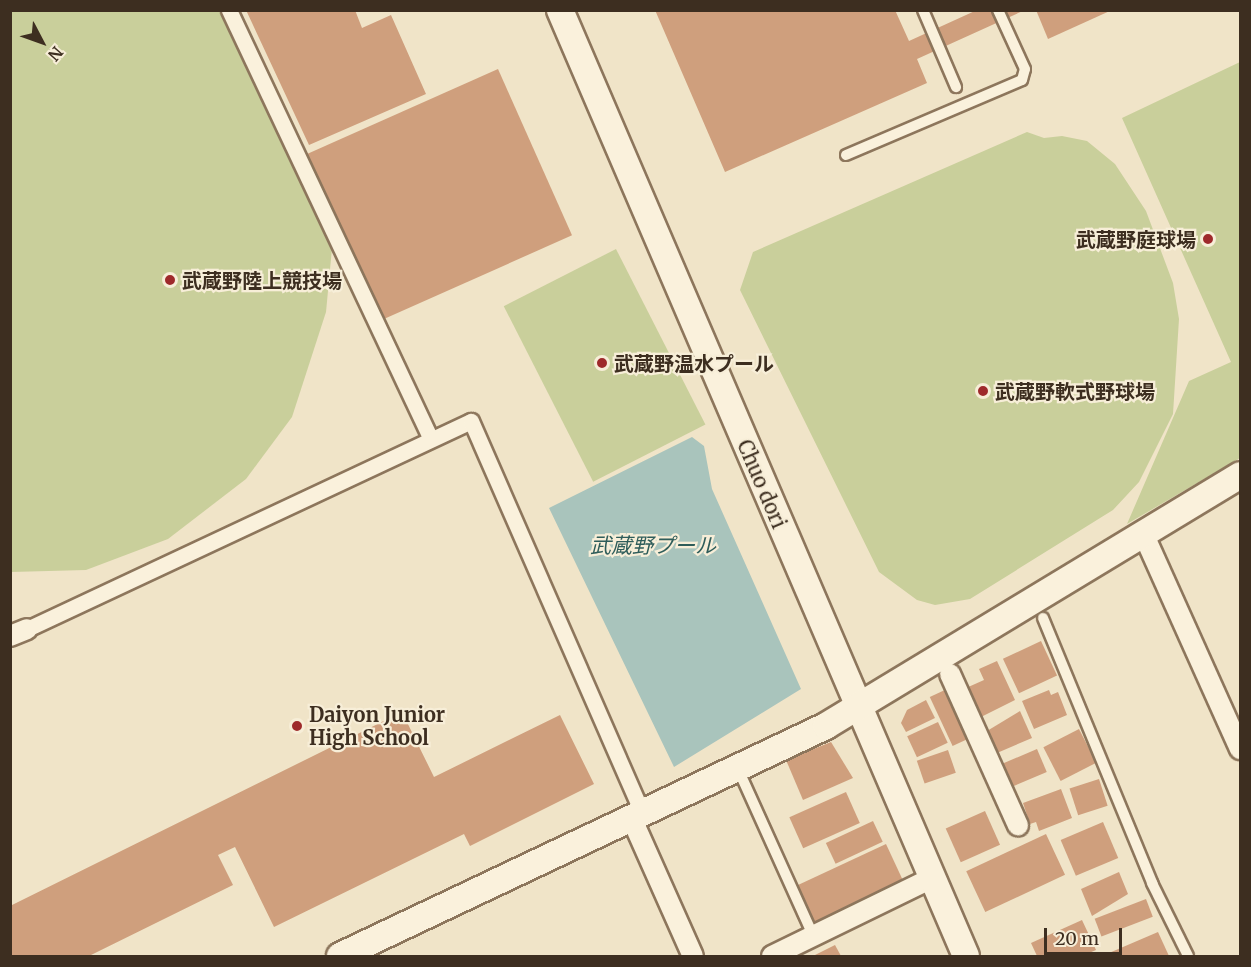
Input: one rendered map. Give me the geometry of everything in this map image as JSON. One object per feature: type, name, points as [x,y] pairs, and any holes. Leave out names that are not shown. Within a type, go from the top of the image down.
[{"type":"street","points":[[229,10],[430,438]]},
{"type":"street","name":"Chuo dori","points":[[560,10],[966,957]]},
{"type":"street","points":[[19,633],[430,438],[471,421],[693,957]]},
{"type":"street","points":[[348,955],[636,815],[738,769],[857,707],[1240,475]]},
{"type":"street","points":[[1143,533],[1240,749]]},
{"type":"street","points":[[950,674],[1018,825]]},
{"type":"street","points":[[772,957],[932,878]]},
{"type":"lane","points":[[923,10],[956,87]]},
{"type":"lane","points":[[846,155],[1022,80],[1024,69],[998,10]]},
{"type":"lane","points":[[1043,618],[1152,884],[1188,957]]},
{"type":"lane","points":[[738,769],[813,935]]},
{"type":"green space","name":"武蔵野陸上競技場","points":[[10,11],[221,11],[332,248],[326,312],[292,417],[246,479],[168,539],[86,570],[11,572]]},
{"type":"green space","name":"武蔵野庭球場","points":[[1240,62],[1240,458],[1127,524],[1189,381],[1231,362],[1122,118]]},
{"type":"green space","name":"武蔵野軟式野球場","points":[[1027,132],[1044,138],[1062,136],[1087,141],[1115,164],[1146,211],[1173,283],[1179,319],[1173,414],[1139,482],[1113,510],[970,599],[935,605],[917,600],[879,572],[740,290],[753,252]]},
{"type":"green space","name":"武蔵野温水プール","points":[[616,249],[705,425],[593,482],[504,306]]},
{"type":"water","name":"武蔵野プール","points":[[692,437],[704,446],[712,489],[801,689],[674,767],[549,508]]},
{"type":"building","points":[[246,10],[355,10],[362,28],[391,15],[426,94],[309,145]]},
{"type":"building","points":[[655,10],[895,10],[909,41],[977,10],[1025,10],[917,59],[927,83],[725,172]]},
{"type":"building","points":[[1036,10],[1112,10],[1048,39]]},
{"type":"building","points":[[498,69],[572,235],[381,320],[307,154]]},
{"type":"building","points":[[1041,641],[1057,675],[1019,693],[1003,659]]},
{"type":"building","points":[[997,661],[1015,700],[979,718],[966,688],[984,680],[979,669]]},
{"type":"building","points":[[947,689],[970,738],[953,746],[930,697]]},
{"type":"building","points":[[1049,690],[1051,695],[1058,692],[1067,715],[1034,729],[1022,701]]},
{"type":"building","points":[[926,700],[935,718],[906,732],[901,723],[907,710]]},
{"type":"building","points":[[1020,711],[1032,738],[997,753],[987,731]]},
{"type":"building","points":[[402,712],[434,777],[560,715],[594,784],[470,846],[464,834],[274,927],[235,847],[218,855],[233,885],[89,956],[10,956],[10,906]]},
{"type":"building","points":[[938,722],[948,743],[917,757],[907,736]]},
{"type":"building","points":[[1079,729],[1096,763],[1061,781],[1043,747]]},
{"type":"building","points":[[831,742],[853,778],[803,800],[786,760]]},
{"type":"building","points":[[1037,749],[1047,772],[1011,787],[1001,764]]},
{"type":"building","points":[[948,750],[956,773],[925,783],[917,761]]},
{"type":"building","points":[[1099,779],[1108,806],[1078,815],[1070,789]]},
{"type":"building","points":[[1061,789],[1072,818],[1039,831],[1036,822],[1030,824],[1023,803]]},
{"type":"building","points":[[846,792],[860,823],[803,848],[789,817]]},
{"type":"building","points":[[985,811],[1000,845],[961,862],[946,828]]},
{"type":"building","points":[[873,821],[883,842],[836,864],[826,843]]},
{"type":"building","points":[[1103,822],[1118,858],[1076,876],[1061,840]]},
{"type":"building","points":[[1046,834],[1065,875],[985,912],[966,871]]},
{"type":"building","points":[[886,844],[905,884],[814,926],[795,886]]},
{"type":"building","points":[[1119,872],[1128,894],[1092,916],[1081,889]]},
{"type":"building","points":[[1146,899],[1153,917],[1101,936],[1095,919]]},
{"type":"building","points":[[1082,920],[1096,950],[1082,956],[1037,956],[1031,943]]},
{"type":"building","points":[[1158,932],[1169,956],[1110,956],[1109,953]]},
{"type":"building","points":[[835,945],[841,956],[813,956]]},
{"type":"place","name":"武蔵野庭球場","points":[[1208,239]]},
{"type":"place","name":"武蔵野陸上競技場","points":[[170,280]]},
{"type":"place","name":"武蔵野温水プール","points":[[602,363]]},
{"type":"place","name":"武蔵野軟式野球場","points":[[983,391]]},
{"type":"place","name":"Daiyon Junior High School","points":[[297,726]]}]
